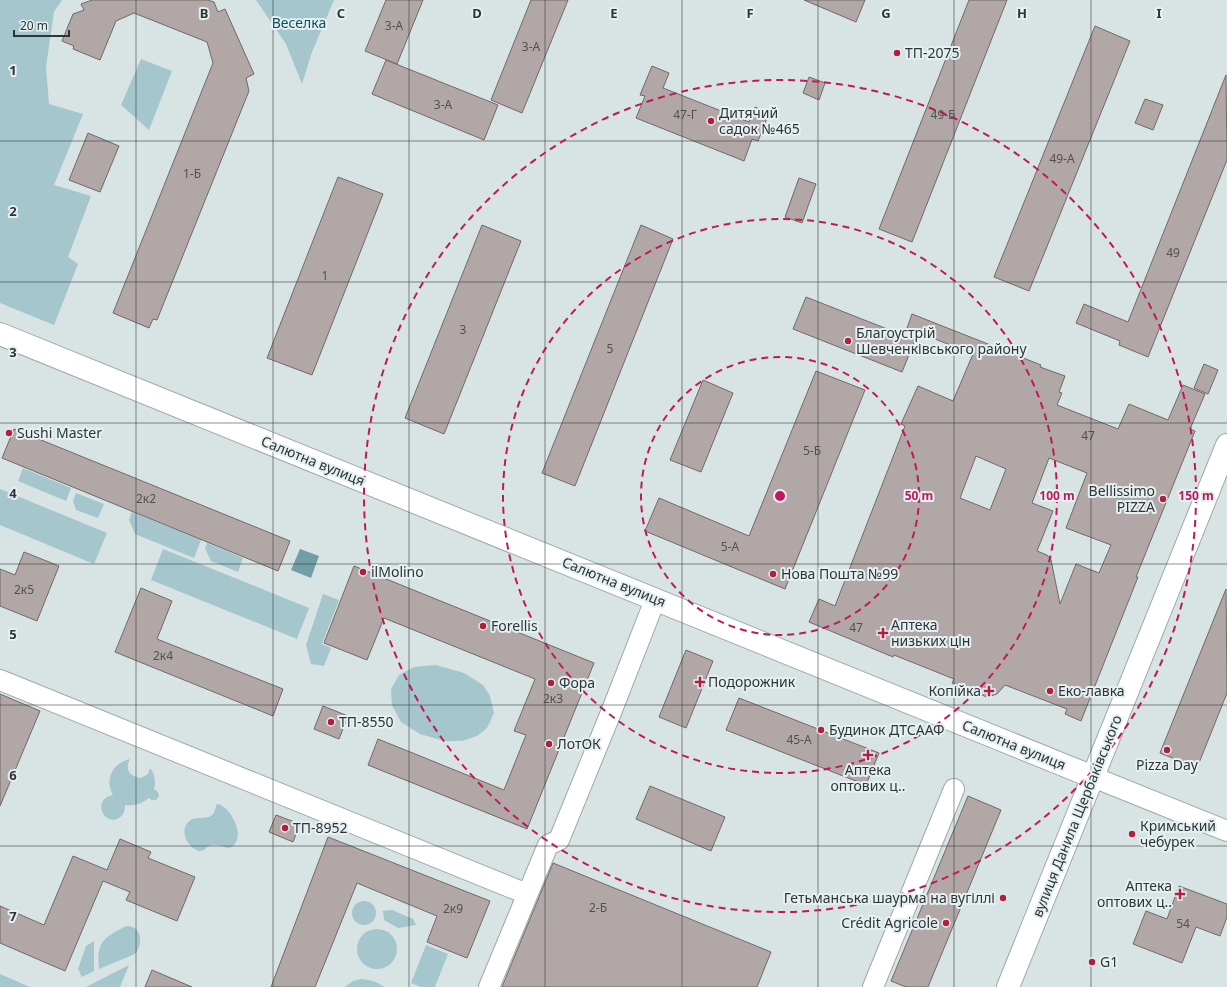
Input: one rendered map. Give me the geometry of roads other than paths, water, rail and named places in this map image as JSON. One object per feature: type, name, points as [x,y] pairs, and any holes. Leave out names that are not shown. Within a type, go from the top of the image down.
[{"type":"street","name":"Салютна вулиця","points":[[0,334],[1227,831]]},
{"type":"street","name":"вулиця Данила Щербаківського","points":[[1008,987],[1227,445]]},
{"type":"street","points":[[489,987],[548,845],[559,840],[655,600]]},
{"type":"street","points":[[0,680],[527,894]]},
{"type":"street","points":[[873,987],[954,789]]},
{"type":"place","name":"ТП-2075","points":[[897,53]]},
{"type":"place","name":"Дитячий садок №465","points":[[711,121]]},
{"type":"place","name":"Благоустрій Шевченківського району","points":[[848,341]]},
{"type":"place","name":"Sushi Master","points":[[9,433]]},
{"type":"place","name":"Bellissimo PIZZA","points":[[1163,499]]},
{"type":"place","name":"ilMolino","points":[[363,572]]},
{"type":"place","name":"Нова Пошта №99","points":[[773,574]]},
{"type":"place","name":"Forellis","points":[[483,626]]},
{"type":"place","name":"Аптека низьких цін","points":[[883,633]]},
{"type":"place","name":"Подорожник","points":[[700,682]]},
{"type":"place","name":"Фора","points":[[551,683]]},
{"type":"place","name":"Копійка","points":[[989,691]]},
{"type":"place","name":"Еко-лавка","points":[[1050,691]]},
{"type":"place","name":"ТП-8550","points":[[331,722]]},
{"type":"place","name":"Будинок ДТСААФ","points":[[821,730]]},
{"type":"place","name":"ЛотОК","points":[[549,744]]},
{"type":"place","name":"Pizza Day","points":[[1167,750]]},
{"type":"place","name":"Аптека оптових ц..","points":[[868,755]]},
{"type":"place","name":"ТП-8952","points":[[285,828]]},
{"type":"place","name":"Кримський чебурек","points":[[1132,834]]},
{"type":"place","name":"Аптека оптових ц‥","points":[[1180,894]]},
{"type":"place","name":"Гетьманська шаурма на вугіллі","points":[[1003,898]]},
{"type":"place","name":"Crédit Agricole","points":[[946,923]]},
{"type":"place","name":"G1","points":[[1092,962]]},
{"type":"park label","name":"Веселка","points":[[299,23]]}]
